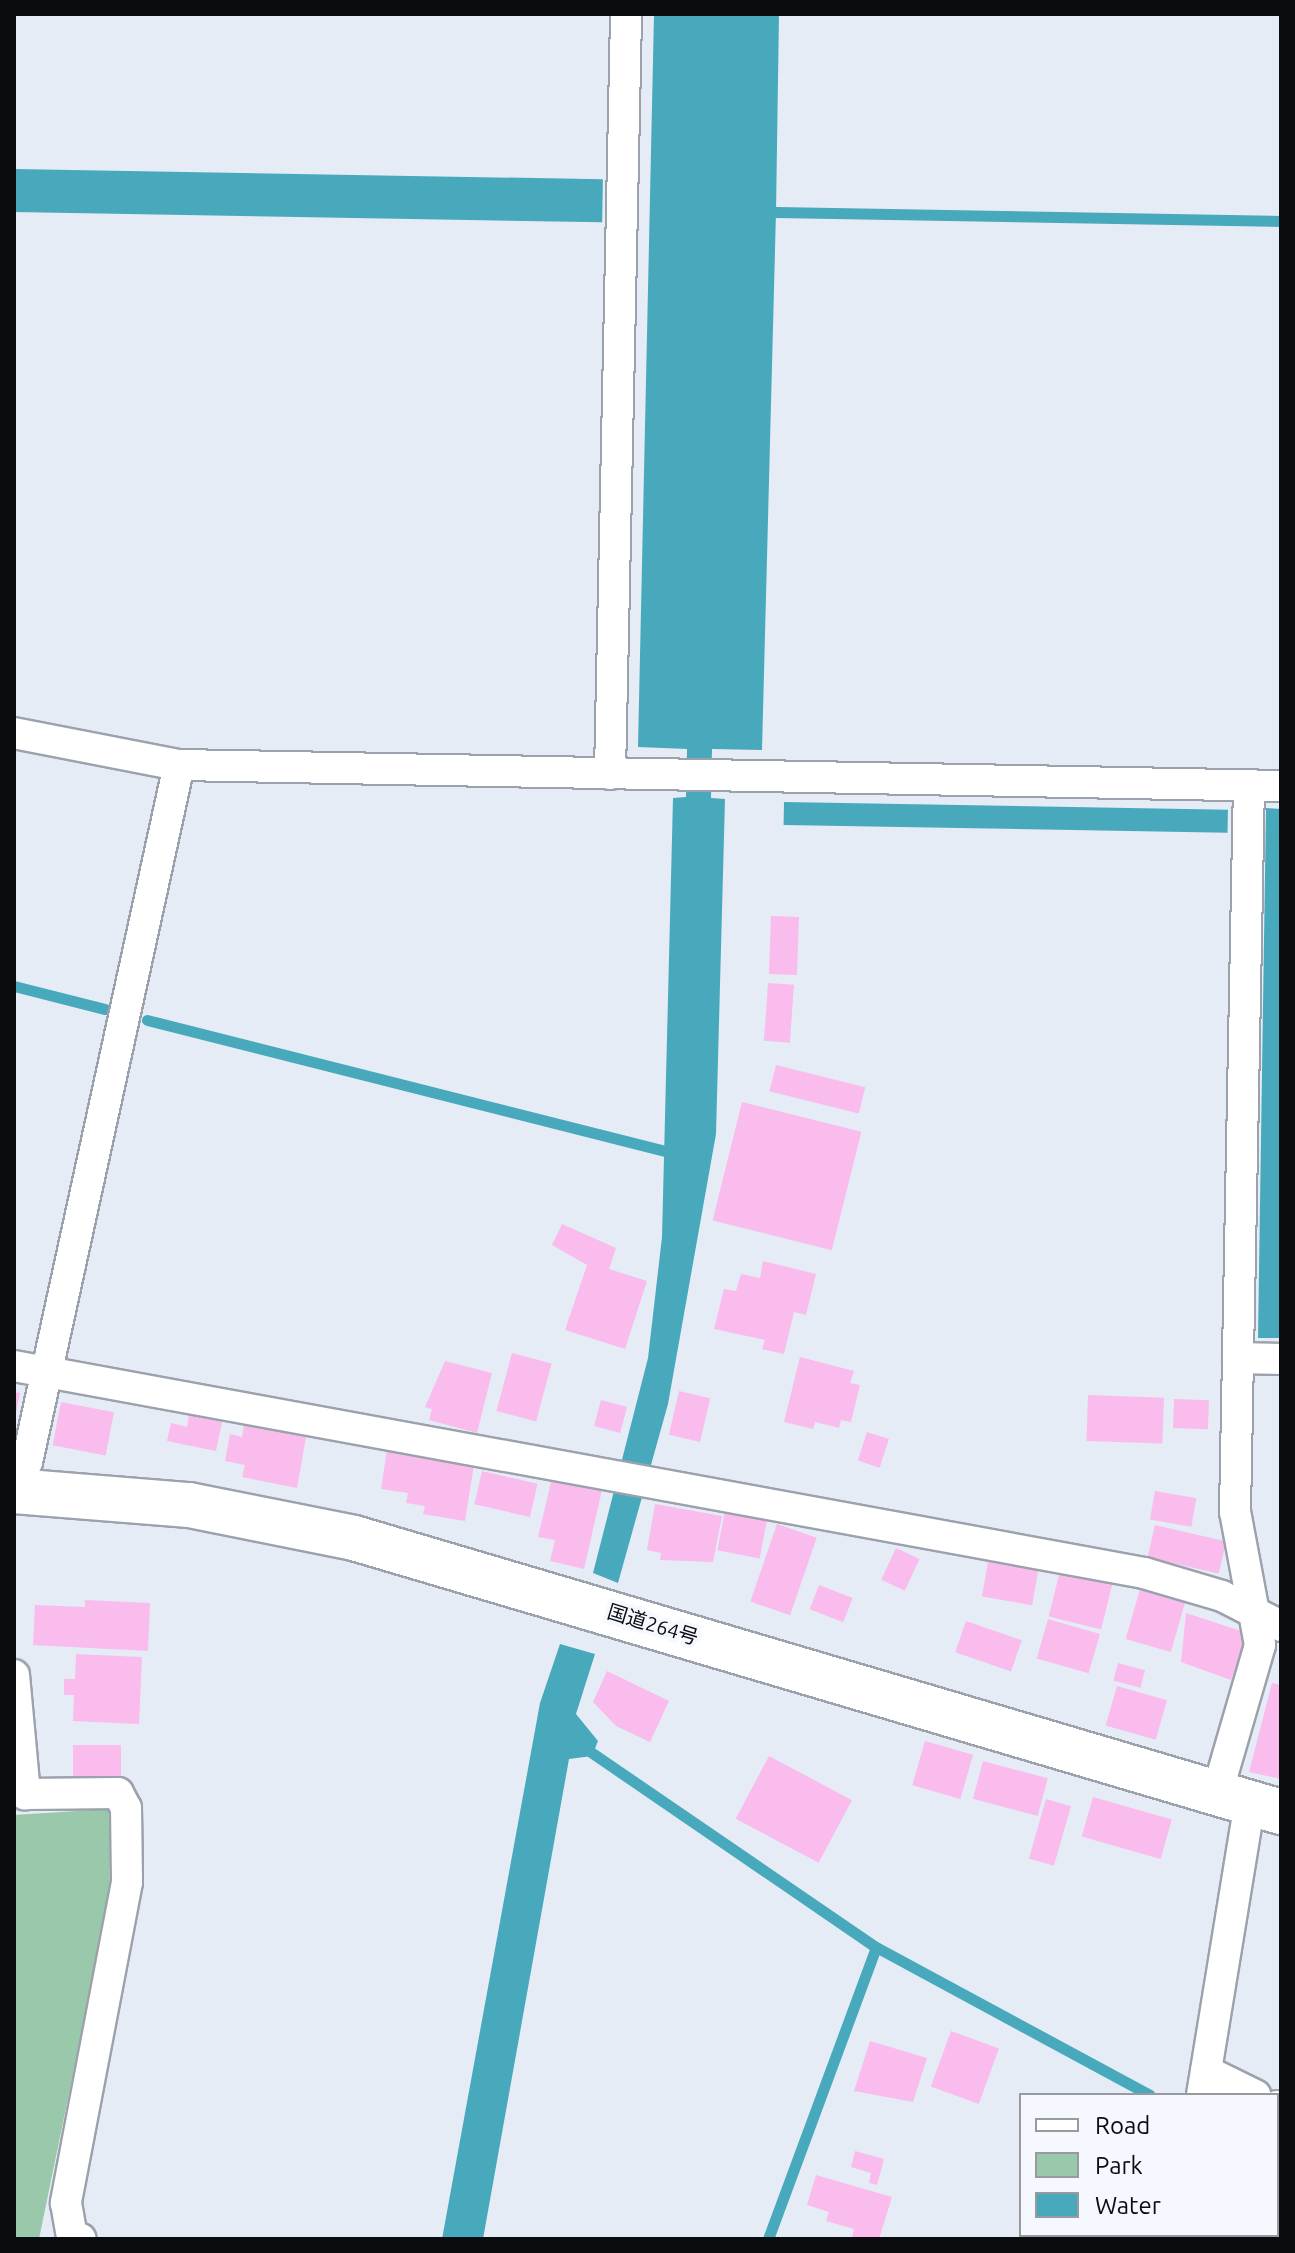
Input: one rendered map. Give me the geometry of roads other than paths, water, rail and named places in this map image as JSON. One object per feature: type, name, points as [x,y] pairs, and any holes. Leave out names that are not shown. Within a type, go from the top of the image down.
[{"type":"highway","name":"国道264号","points":[[14,1491],[189,1505],[354,1538],[1249,1803]]},
{"type":"street","points":[[610,774],[626,14]]},
{"type":"street","points":[[14,733],[179,765],[1281,786]]},
{"type":"street","points":[[14,1482],[27,1462],[179,765]]},
{"type":"street","points":[[1246,2093],[1204,2083],[1249,1803],[1260,1645],[1235,1512],[1249,786]]},
{"type":"street","points":[[1238,1358],[1281,1359]]},
{"type":"street","points":[[14,1366],[614,1473],[1144,1573],[1253,1611],[1281,1626]]},
{"type":"street","points":[[14,1675],[25,1794],[118,1793],[126,1808],[127,1882],[66,2203],[72,2236],[81,2239]]},
{"type":"water","points":[[654,14],[779,14],[776,212],[762,750],[712,749],[711,798],[725,799],[716,1134],[668,1404],[618,1583],[593,1573],[648,1358],[662,1237],[673,798],[686,797],[687,749],[638,747]]},
{"type":"water","points":[[14,169],[603,179],[602,222],[14,212]]},
{"type":"water","points":[[784,802],[1228,810],[1228,833],[784,825]]},
{"type":"water","points":[[1266,808],[1281,809],[1281,1338],[1258,1338]]},
{"type":"water","points":[[560,1644],[595,1654],[576,1714],[598,1741],[592,1756],[569,1759],[483,2239],[442,2239],[540,1703]]},
{"type":"waterway","points":[[776,212],[1281,221]]},
{"type":"waterway","points":[[14,986],[105,1009]]},
{"type":"waterway","points":[[147,1020],[665,1151]]},
{"type":"waterway","points":[[582,1746],[876,1947],[1146,2093]]},
{"type":"waterway","points":[[768,2239],[876,1947]]}]
